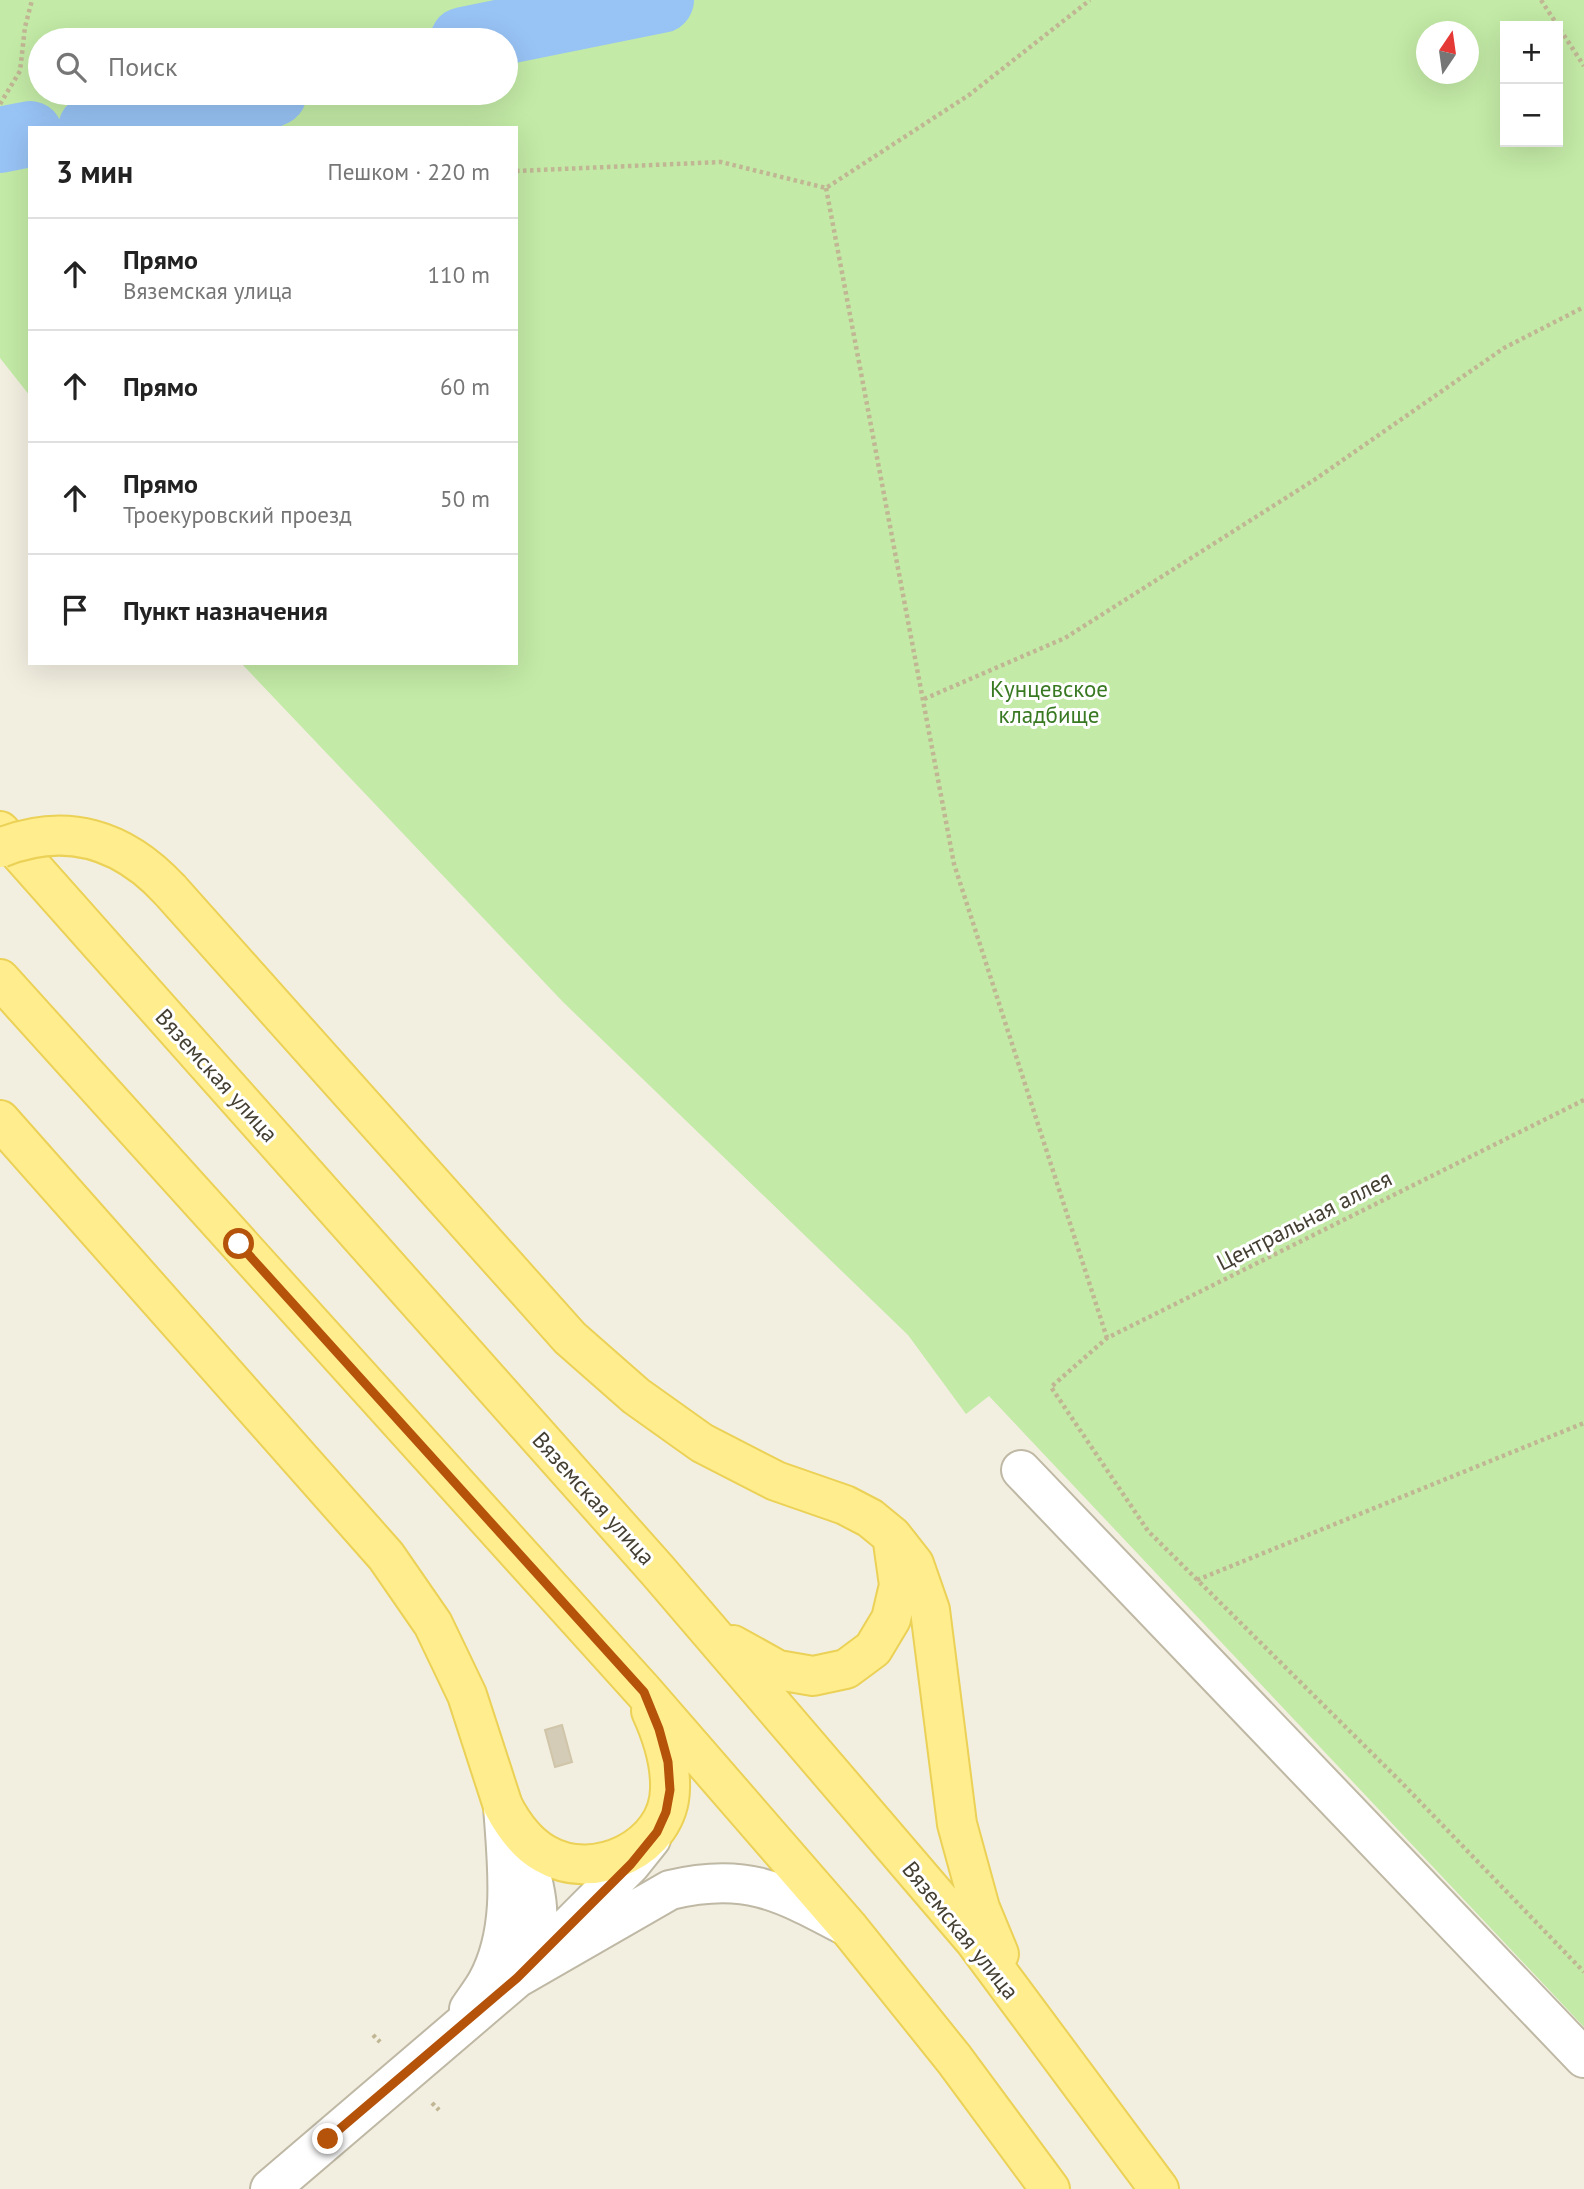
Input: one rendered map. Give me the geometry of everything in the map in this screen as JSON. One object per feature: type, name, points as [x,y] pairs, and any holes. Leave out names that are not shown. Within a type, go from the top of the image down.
[{"type":"main road","name":"Вяземская улица","points":[[0,831],[711,1633],[974,1940],[1159,2189]]},
{"type":"main road","points":[[0,848],[16,841],[40,836],[89,838],[112,845],[154,872],[570,1338],[636,1396],[702,1443],[776,1481],[845,1505],[870,1518],[892,1536],[915,1564],[930,1610],[957,1824],[980,1908],[1018,2000]]},
{"type":"main road","points":[[0,979],[644,1692],[848,1927],[954,2059],[1050,2189]]},
{"type":"main road","points":[[0,1120],[386,1556],[433,1625],[467,1695],[508,1815],[530,1843],[547,1856],[571,1863],[594,1863],[620,1858],[657,1832],[666,1812],[670,1790],[668,1762],[659,1729],[644,1692]]},
{"type":"main road","points":[[711,1633],[778,1670],[813,1676],[846,1669],[873,1649],[891,1619],[899,1585],[892,1536]]},
{"type":"street","points":[[1021,1470],[1584,2058]]},
{"type":"street","points":[[508,1815],[531,1875],[538,1920],[533,1945],[517,1978]]},
{"type":"street","points":[[457,2028],[488,1981],[502,1940],[508,1909],[508,1815]]},
{"type":"street","points":[[270,2189],[517,1978],[631,1864],[657,1832]]},
{"type":"street","points":[[547,1856],[565,1868],[613,1881],[645,1884],[732,1882],[765,1888],[793,1897],[848,1927]]},
{"type":"street","points":[[517,1978],[670,1890],[696,1884]]},
{"type":"path","points":[[0,104],[20,71],[25,27],[32,0]]},
{"type":"path","points":[[518,171],[721,162],[826,188],[969,95],[1090,0]]},
{"type":"path","points":[[1541,0],[1584,66]]},
{"type":"path","points":[[826,188],[954,864],[1107,1338]]},
{"type":"path","points":[[924,699],[1065,638],[1314,480],[1504,348],[1584,307]]},
{"type":"path","name":"Центральная аллея","points":[[1197,1580],[1148,1531],[1051,1387],[1107,1338],[1584,1100]]},
{"type":"path","points":[[1584,1423],[1197,1580],[1400,1781],[1584,1972]]},
{"type":"path","points":[[373,2035],[380,2042]]},
{"type":"path","points":[[432,2103],[439,2110]]},
{"type":"green space","name":"Кунцевское кладбище","points":[[0,0],[1584,0],[1584,2027],[989,1396],[966,1414],[908,1335],[563,1002],[243,665],[518,665],[518,126],[28,126],[28,393],[0,358]]},
{"type":"building","points":[[562,1725],[572,1762],[555,1767],[545,1730]]},
{"type":"waterway","points":[[518,29],[661,0]]},
{"type":"waterway","points":[[107,126],[190,115],[235,105]]},
{"type":"waterway","points":[[0,140],[28,134]]},
{"type":"route","points":[[239,1244],[644,1692],[659,1729],[668,1762],[670,1790],[666,1812],[657,1832],[631,1864],[517,1978],[328,2139]]}]
